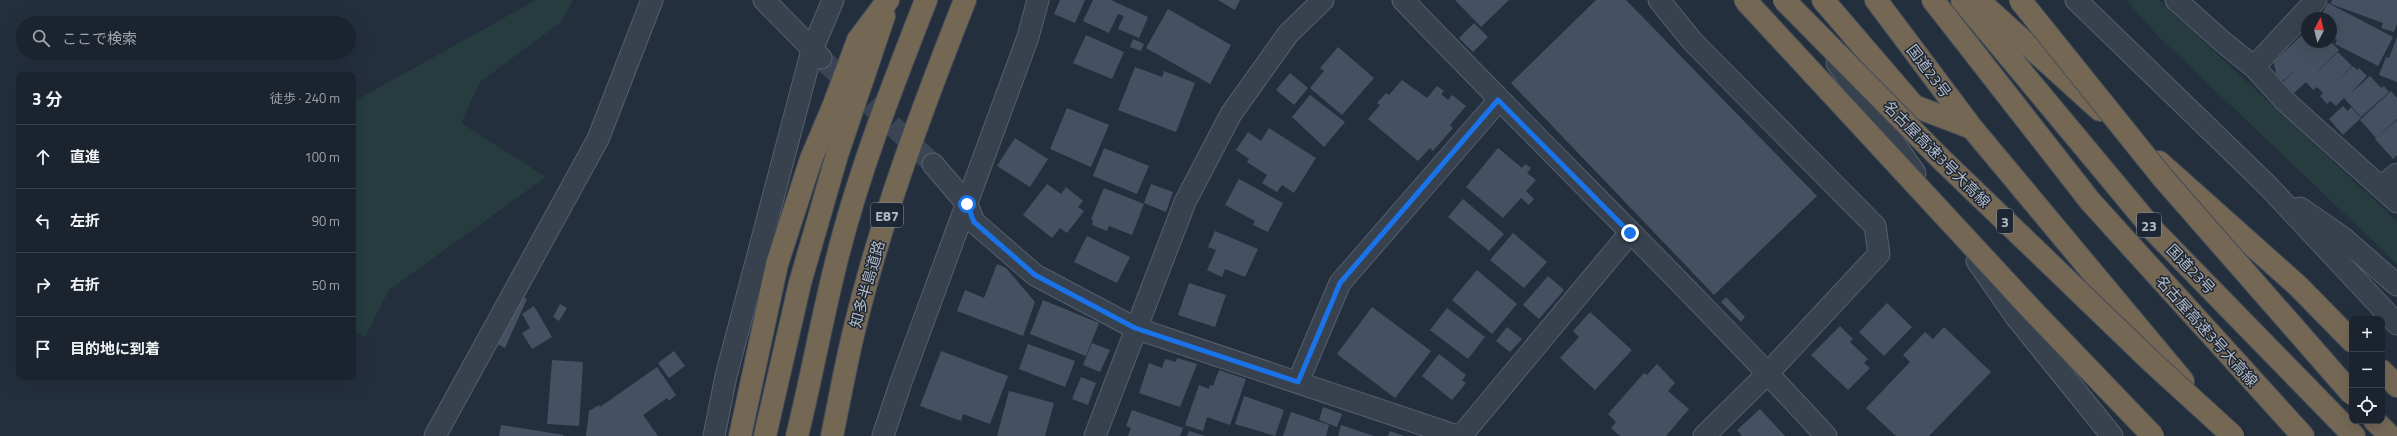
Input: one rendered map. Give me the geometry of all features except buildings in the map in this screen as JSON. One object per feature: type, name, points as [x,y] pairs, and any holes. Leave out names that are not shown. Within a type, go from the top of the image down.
[{"type":"highway","points":[[740,436],[778,264],[811,159],[833,107],[858,40],[888,0]]},
{"type":"highway","points":[[765,436],[800,283],[834,163],[888,0]]},
{"type":"highway","name":"知多半島道路","points":[[797,436],[813,372],[835,267],[864,171],[926,0]]},
{"type":"highway","name":"知多半島道路","points":[[832,436],[853,335],[884,226],[927,97],[964,0]]},
{"type":"highway","points":[[1745,0],[2032,310],[2153,436]]},
{"type":"highway","name":"名古屋高速3号大高線","points":[[1784,0],[1945,163],[2153,363],[2233,436]]},
{"type":"highway","points":[[1823,0],[1914,106],[1972,128]]},
{"type":"highway","name":"国道23号","points":[[1876,0],[1972,128],[2229,436]]},
{"type":"highway","name":"名古屋高速3号大高線","points":[[1933,0],[2090,200],[2303,436]]},
{"type":"highway","name":"国道23号","points":[[1962,0],[2155,232],[2354,436]]},
{"type":"highway","points":[[1978,0],[2298,286],[2349,338]]},
{"type":"highway","points":[[2020,0],[2163,178],[2349,391]]},
{"type":"highway","points":[[2385,374],[2397,386]]},
{"type":"highway","points":[[2378,424],[2390,436]]},
{"type":"street","points":[[435,436],[598,139],[652,0]]},
{"type":"street","points":[[764,0],[818,56]]},
{"type":"street","points":[[714,436],[726,376],[833,0]]},
{"type":"street","points":[[883,436],[1028,37],[1038,0]]},
{"type":"street","points":[[1096,436],[1135,328],[1184,202],[1230,114],[1288,34],[1323,0]]},
{"type":"street","points":[[1403,0],[1498,100],[1768,373],[1826,436]]},
{"type":"street","points":[[1659,0],[1693,42],[1875,226],[1879,254],[1768,373],[1704,436]]},
{"type":"street","points":[[1793,0],[2016,316],[2112,436]]},
{"type":"street","points":[[2076,0],[2268,186],[2397,324]]},
{"type":"street","points":[[2176,0],[2223,42],[2254,67],[2285,101],[2390,180],[2397,202]]},
{"type":"street","points":[[2254,67],[2316,0]]},
{"type":"street","points":[[1298,382],[1340,283],[1498,100]]},
{"type":"street","points":[[933,164],[967,204],[974,222],[1035,275],[1135,328],[1457,436]]},
{"type":"street","points":[[2268,186],[2342,237],[2397,285]]},
{"type":"street","points":[[1461,436],[1630,233]]},
{"type":"green space","points":[[536,0],[573,0],[562,21],[480,82],[461,123],[546,177],[389,290],[365,337],[356,332],[356,100]]},
{"type":"green space","points":[[2126,0],[2159,0],[2397,221],[2397,264],[2157,35]]},
{"type":"tunnel","points":[[824,61],[933,164]]},
{"type":"route","points":[[967,204],[974,222],[1035,275],[1135,328],[1298,382],[1340,283],[1498,100],[1630,233]]}]
